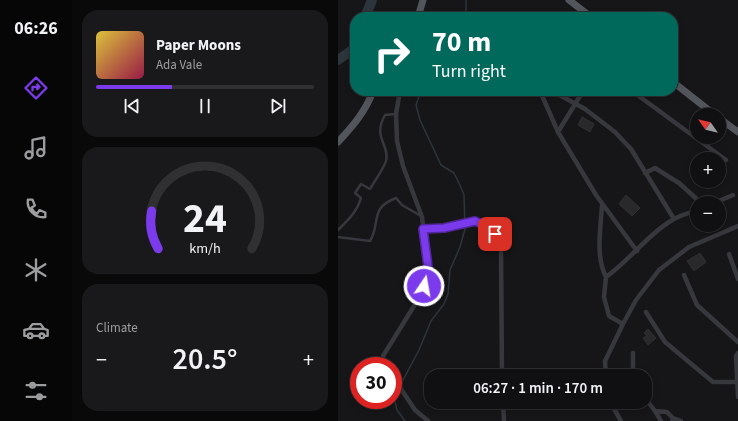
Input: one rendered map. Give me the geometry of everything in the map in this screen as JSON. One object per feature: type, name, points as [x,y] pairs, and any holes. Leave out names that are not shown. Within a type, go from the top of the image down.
[{"type":"main road","points":[[419,12],[423,0]]},
{"type":"main road","points":[[569,0],[585,12]]},
{"type":"main road","points":[[678,86],[706,108]]},
{"type":"main road","points":[[338,142],[361,114],[370,96]]},
{"type":"main road","points":[[726,123],[738,132]]},
{"type":"street","points":[[383,357],[419,298],[429,274],[422,217],[403,166],[396,142],[396,114],[399,96]]},
{"type":"street","points":[[542,96],[558,132],[602,204],[637,251]]},
{"type":"street","points":[[561,96],[615,132],[631,149],[674,219]]},
{"type":"street","points":[[558,132],[580,96]]},
{"type":"street","points":[[639,96],[715,152]]},
{"type":"street","points":[[645,173],[655,168],[679,183],[693,196]]},
{"type":"street","points":[[726,198],[733,195]]},
{"type":"street","points":[[602,204],[599,250],[602,270],[606,277],[604,297],[609,316],[623,324]]},
{"type":"street","points":[[606,277],[622,266],[652,236],[674,219],[690,213]]},
{"type":"street","points":[[423,229],[444,228],[475,221],[486,226],[495,234],[501,248],[502,369]]},
{"type":"street","points":[[606,369],[605,360],[623,324],[636,300],[659,270],[689,247],[738,226]]},
{"type":"street","points":[[729,254],[738,279]]},
{"type":"street","points":[[684,275],[698,306],[738,342]]},
{"type":"street","points":[[646,312],[665,342],[713,382],[736,382]]},
{"type":"street","points":[[633,353],[633,369]]},
{"type":"street","points":[[738,353],[736,356],[736,382],[738,397]]},
{"type":"street","points":[[402,390],[415,410],[428,421]]},
{"type":"street","points":[[652,406],[661,421]]},
{"type":"street","points":[[503,409],[504,421]]},
{"type":"street","points":[[614,409],[621,421]]},
{"type":"street","points":[[656,411],[666,412],[673,420],[681,421]]},
{"type":"lane","points":[[338,230],[351,218],[359,207],[361,198],[355,193],[361,184],[370,189],[386,162],[386,151],[379,134],[385,115],[396,114]]},
{"type":"lane","points":[[338,237],[370,241],[374,235],[374,225],[378,212],[386,202],[396,198],[402,205],[422,217]]},
{"type":"building","points":[[582,117],[594,124],[590,132],[578,125]]},
{"type":"building","points":[[626,195],[640,208],[632,216],[619,204]]},
{"type":"building","points":[[700,253],[706,262],[694,271],[687,261]]},
{"type":"building","points":[[648,329],[656,338],[648,345],[643,338],[647,336],[644,333]]},
{"type":"waterway","points":[[367,12],[372,0]]},
{"type":"waterway","points":[[466,0],[466,12]]},
{"type":"waterway","points":[[338,60],[350,52]]},
{"type":"waterway","points":[[405,421],[397,410],[394,397],[419,350],[431,321],[444,304],[448,294],[450,270],[460,247],[465,229],[464,195],[454,173],[441,165],[420,120],[416,105],[419,96]]},
{"type":"route","points":[[424,286],[429,274],[423,229],[444,228],[475,221],[486,226],[495,234]]}]
